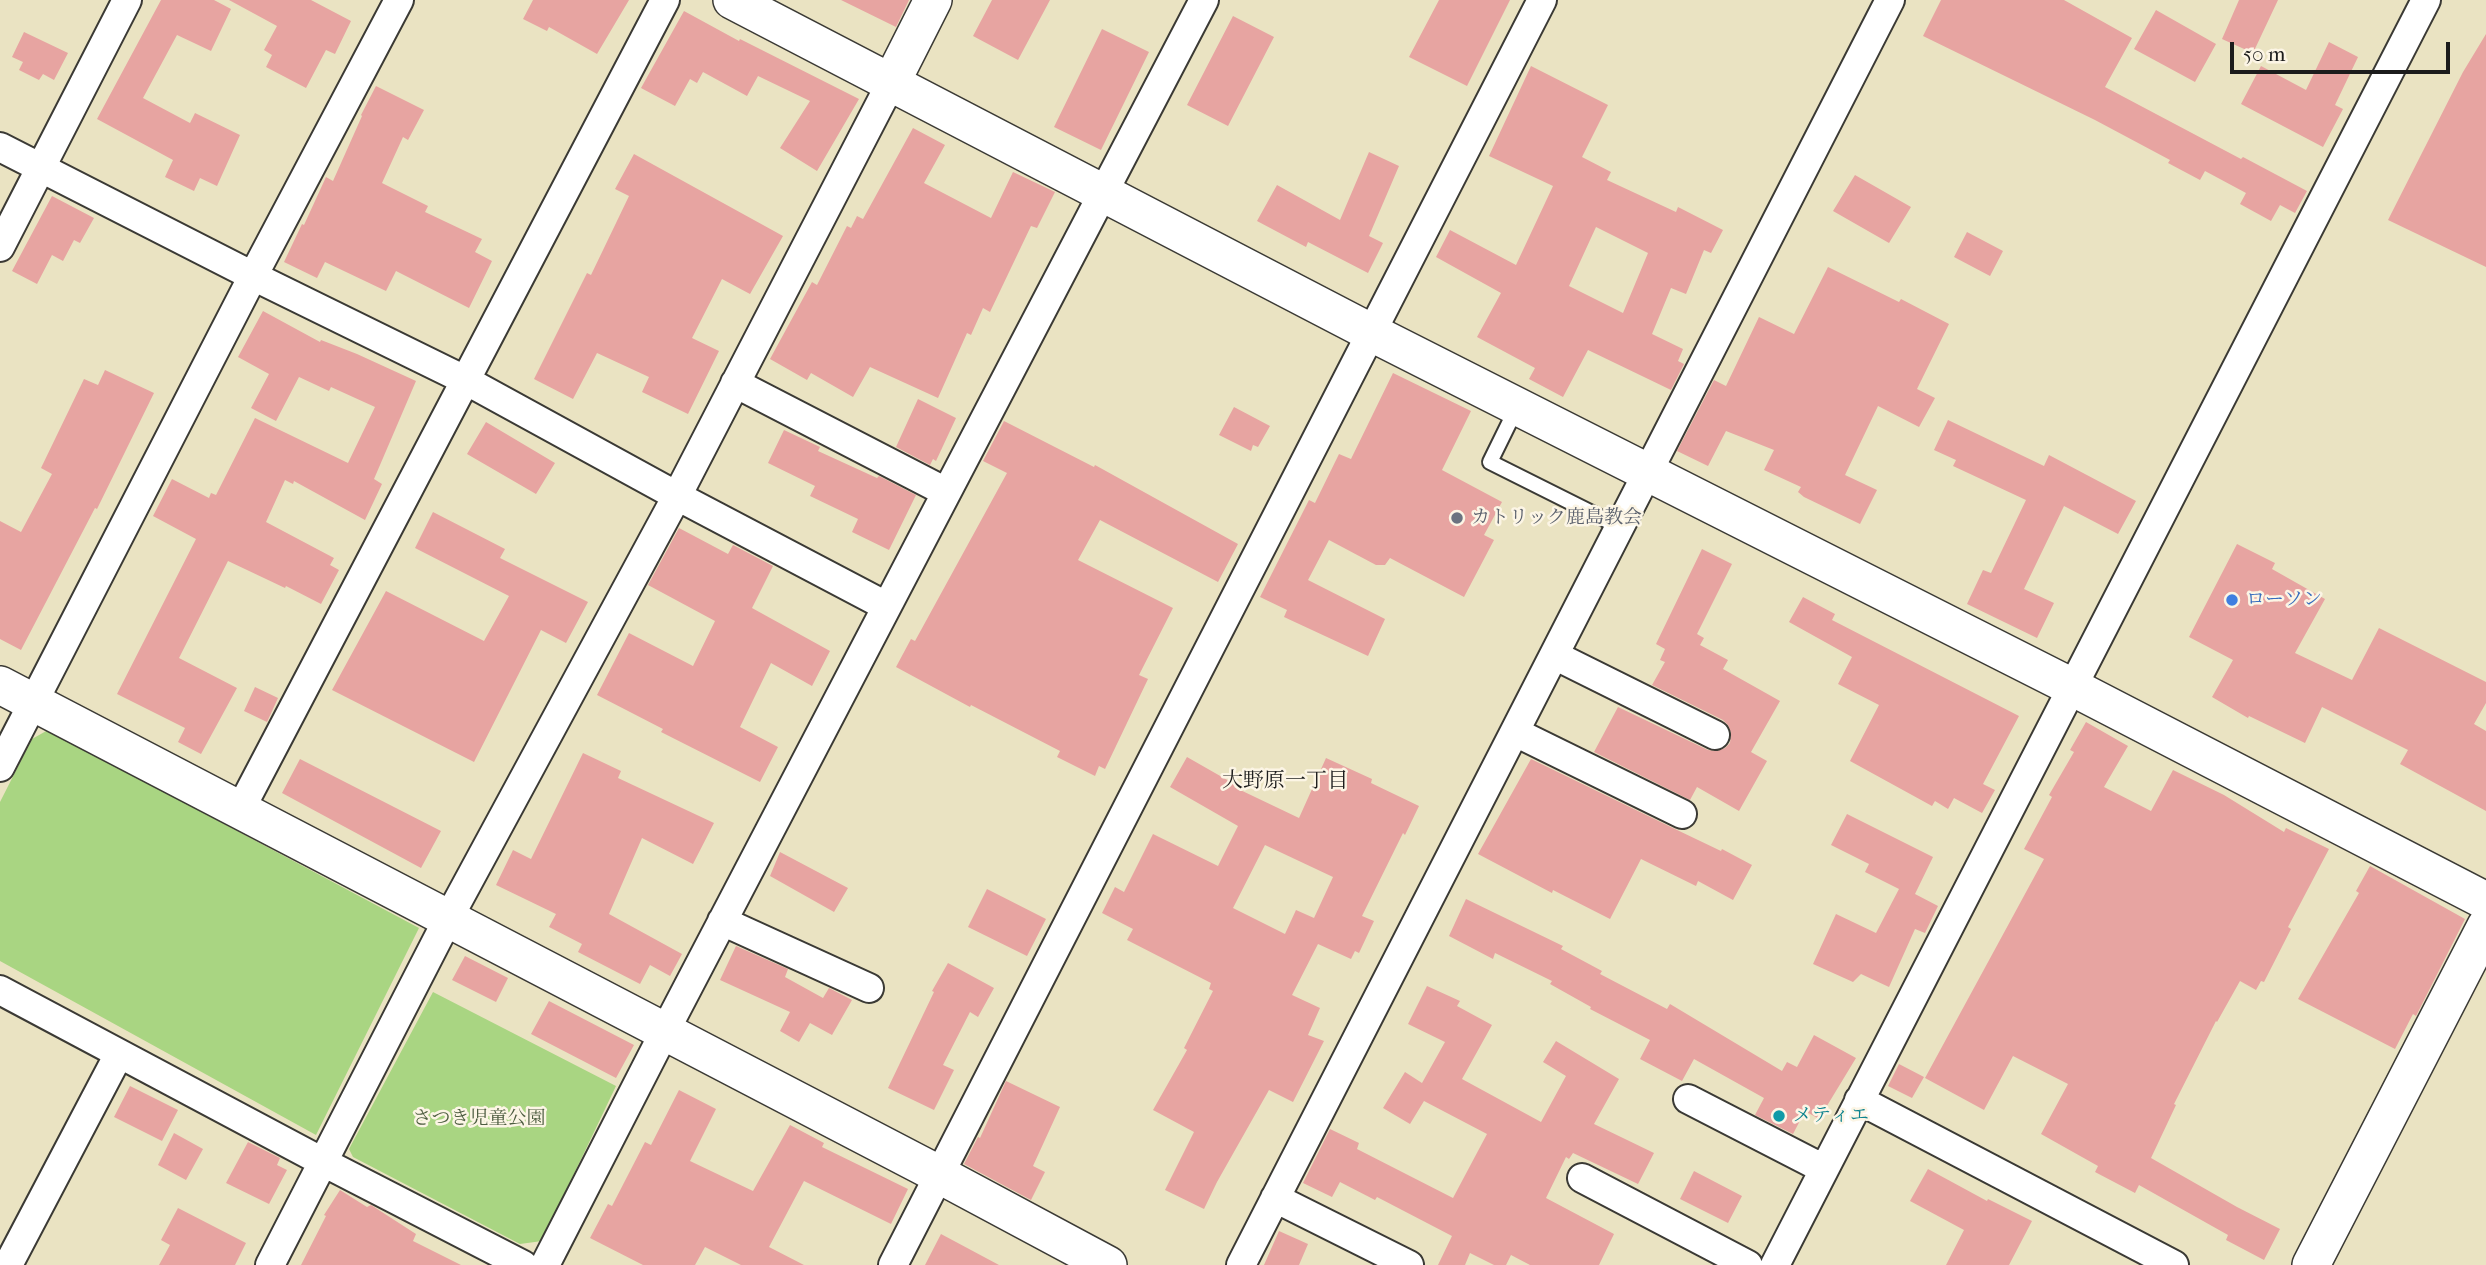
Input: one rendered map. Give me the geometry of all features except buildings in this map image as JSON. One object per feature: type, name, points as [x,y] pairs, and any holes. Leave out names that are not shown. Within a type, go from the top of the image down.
[{"type":"street","points":[[0,247],[127,0]]},
{"type":"street","points":[[0,768],[253,276],[399,0]]},
{"type":"street","points":[[240,810],[665,0]]},
{"type":"street","points":[[732,0],[1373,333],[2072,687],[2486,901]]},
{"type":"street","points":[[270,1265],[448,919],[677,496],[933,0]]},
{"type":"street","points":[[545,1265],[1204,0]]},
{"type":"street","points":[[893,1265],[1542,0]]},
{"type":"street","points":[[1241,1265],[1890,0]]},
{"type":"street","points":[[1775,1265],[2426,0]]},
{"type":"street","points":[[0,147],[467,381],[886,606]]},
{"type":"street","points":[[735,383],[946,492]]},
{"type":"street","points":[[1554,655],[1715,735]]},
{"type":"street","points":[[0,685],[940,1175],[1064,1255],[1108,1265]]},
{"type":"street","points":[[1514,733],[1682,814]]},
{"type":"street","points":[[722,921],[869,988]]},
{"type":"street","points":[[2311,1265],[2486,926]]},
{"type":"street","points":[[0,989],[323,1162],[523,1265]]},
{"type":"street","points":[[8,1265],[119,1054]]},
{"type":"street","points":[[1688,1099],[1824,1169]]},
{"type":"street","points":[[1859,1100],[2174,1265]]},
{"type":"street","points":[[1582,1178],[1748,1265]]},
{"type":"street","points":[[1275,1198],[1409,1265]]},
{"type":"lane","points":[[1518,406],[1490,461],[1620,527]]},
{"type":"green space","points":[[48,730],[419,928],[316,1135],[0,961],[0,802],[32,739]]},
{"type":"green space","name":"さつき児童公園","points":[[433,992],[616,1086],[542,1241],[520,1244],[353,1157],[349,1149]]},
{"type":"place","name":"カトリック鹿島教会","points":[[1457,518]]},
{"type":"place","name":"ローソン","points":[[2232,600]]},
{"type":"place","name":"メティエ","points":[[1779,1116]]},
{"type":"district","name":"大野原一丁目","points":[[1285,782]]}]
